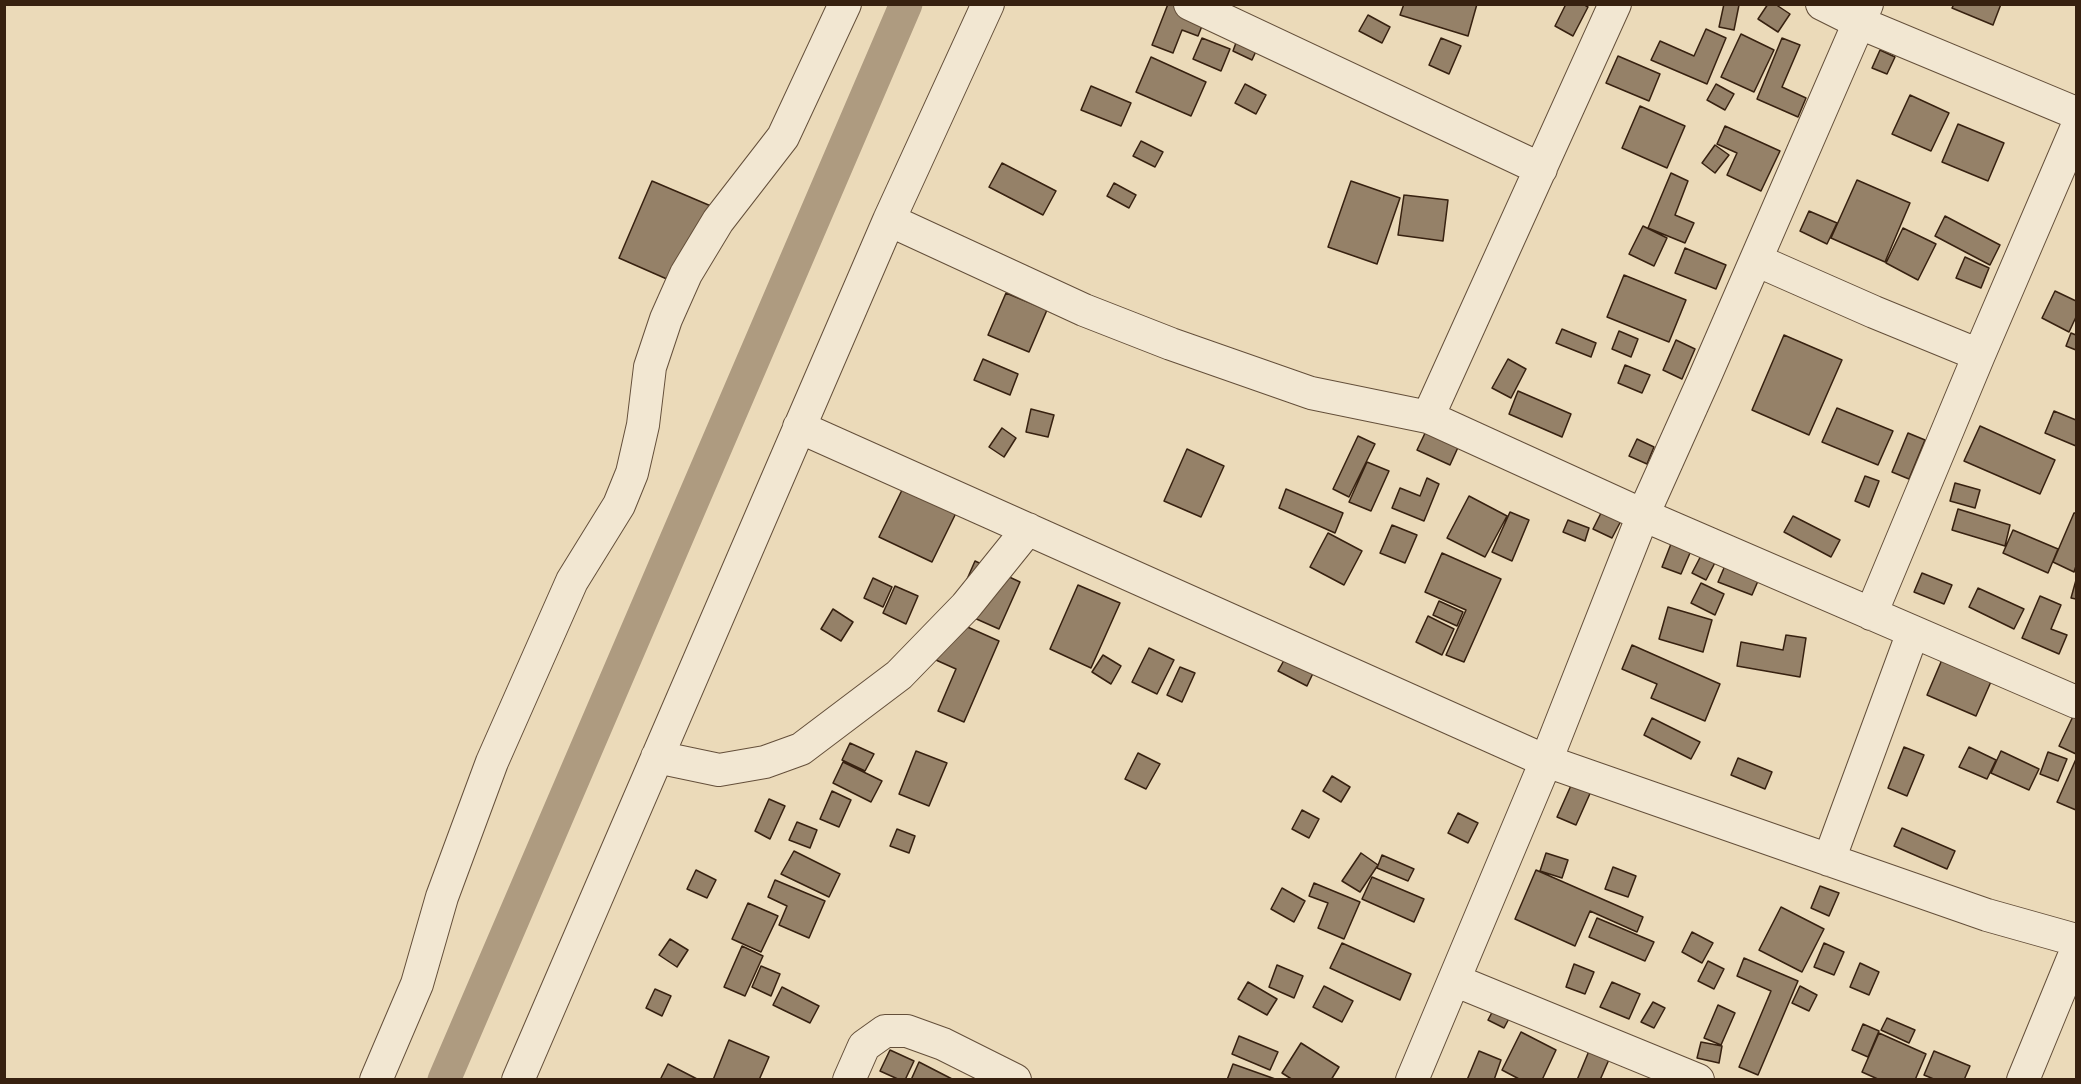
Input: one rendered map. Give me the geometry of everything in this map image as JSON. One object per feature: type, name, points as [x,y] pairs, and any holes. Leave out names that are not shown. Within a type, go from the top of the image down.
[{"type":"street","points":[[376,1080],[417,984],[442,897],[492,762],[572,581],[619,505],[632,473],[643,425],[650,367],[666,319],[686,274],[718,221],[783,137],[845,4]]},
{"type":"street","points":[[518,1080],[889,220],[988,4]]},
{"type":"street","points":[[1190,4],[1541,169]]},
{"type":"street","points":[[1428,417],[1615,4]]},
{"type":"street","points":[[1822,4],[1864,14],[2076,113]]},
{"type":"street","points":[[1412,1080],[1546,761],[1642,515],[1864,14]]},
{"type":"street","points":[[1871,614],[2076,129]]},
{"type":"street","points":[[889,220],[1084,310],[1171,344],[1311,393],[1428,417],[1642,515],[2076,702]]},
{"type":"street","points":[[1756,260],[1979,355]]},
{"type":"street","points":[[799,427],[1546,761],[1987,915],[2076,940]]},
{"type":"street","points":[[657,757],[719,770],[765,762],[801,749],[899,675],[966,606],[1028,529]]},
{"type":"street","points":[[1829,860],[1913,632]]},
{"type":"street","points":[[2023,1080],[2069,988],[2076,951]]},
{"type":"street","points":[[1454,980],[1688,1077]]},
{"type":"street","points":[[849,1080],[864,1046],[885,1031],[907,1031],[943,1044],[1015,1080]]},
{"type":"building","points":[[1168,4],[1178,4],[1206,16],[1198,36],[1182,30],[1173,53],[1152,45]]},
{"type":"building","points":[[1404,4],[1477,4],[1468,36],[1400,15]]},
{"type":"building","points":[[1566,4],[1583,4],[1588,7],[1573,36],[1555,26]]},
{"type":"building","points":[[1724,4],[1739,5],[1734,30],[1719,27]]},
{"type":"building","points":[[1768,4],[1775,4],[1790,14],[1778,32],[1758,19]]},
{"type":"building","points":[[1954,4],[2001,4],[1993,25],[1952,8]]},
{"type":"building","points":[[1368,15],[1390,27],[1382,43],[1359,31]]},
{"type":"building","points":[[1241,29],[1262,38],[1252,60],[1233,51]]},
{"type":"building","points":[[1706,29],[1726,38],[1707,84],[1651,60],[1660,41],[1694,56]]},
{"type":"building","points":[[1741,34],[1774,50],[1754,92],[1721,77]]},
{"type":"building","points":[[1202,38],[1230,49],[1221,71],[1193,59]]},
{"type":"building","points":[[1441,38],[1461,46],[1449,74],[1429,65]]},
{"type":"building","points":[[1782,38],[1800,45],[1782,87],[1806,98],[1798,117],[1757,99]]},
{"type":"building","points":[[1880,50],[1895,57],[1887,74],[1872,68]]},
{"type":"building","points":[[1618,56],[1660,74],[1649,101],[1606,83]]},
{"type":"building","points":[[1151,57],[1206,82],[1191,116],[1136,92]]},
{"type":"building","points":[[1245,84],[1266,95],[1256,114],[1235,103]]},
{"type":"building","points":[[1716,84],[1734,94],[1725,110],[1707,100]]},
{"type":"building","points":[[1091,86],[1131,103],[1121,126],[1081,110]]},
{"type":"building","points":[[1910,95],[1949,113],[1931,151],[1892,134]]},
{"type":"building","points":[[1640,106],[1685,126],[1667,168],[1622,148]]},
{"type":"building","points":[[1958,124],[2004,143],[1988,181],[1942,162]]},
{"type":"building","points":[[1725,126],[1780,151],[1761,191],[1727,175],[1737,153],[1717,144]]},
{"type":"building","points":[[1141,141],[1163,152],[1155,167],[1133,156]]},
{"type":"building","points":[[1715,145],[1729,155],[1715,173],[1702,163]]},
{"type":"building","points":[[1002,163],[1056,191],[1043,215],[989,187]]},
{"type":"building","points":[[1671,173],[1688,181],[1675,215],[1694,223],[1685,243],[1648,228]]},
{"type":"building","points":[[1857,180],[1910,203],[1885,262],[1831,238]]},
{"type":"building","points":[[652,181],[718,209],[685,287],[619,258]]},
{"type":"building","points":[[1351,181],[1400,198],[1377,264],[1328,247]]},
{"type":"building","points":[[1114,183],[1136,195],[1129,208],[1107,196]]},
{"type":"building","points":[[1404,195],[1448,200],[1443,241],[1398,235]]},
{"type":"building","points":[[1809,211],[1837,223],[1827,244],[1800,231]]},
{"type":"building","points":[[1945,216],[2000,245],[1990,265],[1935,236]]},
{"type":"building","points":[[1643,226],[1667,238],[1654,266],[1629,254]]},
{"type":"building","points":[[1903,228],[1936,244],[1918,280],[1886,263]]},
{"type":"building","points":[[1685,248],[1726,265],[1716,289],[1675,273]]},
{"type":"building","points":[[1965,257],[1989,268],[1981,288],[1956,278]]},
{"type":"building","points":[[1624,275],[1686,300],[1669,342],[1607,317]]},
{"type":"building","points":[[2055,291],[2076,301],[2076,317],[2069,332],[2042,318]]},
{"type":"building","points":[[1006,293],[1047,310],[1029,352],[988,335]]},
{"type":"building","points":[[1562,329],[1596,343],[1591,357],[1556,343]]},
{"type":"building","points":[[1619,331],[1638,339],[1631,357],[1612,349]]},
{"type":"building","points":[[2071,333],[2076,335],[2076,350],[2066,346]]},
{"type":"building","points":[[1784,335],[1842,360],[1809,435],[1752,410]]},
{"type":"building","points":[[1676,340],[1695,349],[1682,379],[1663,370]]},
{"type":"building","points":[[983,359],[1018,374],[1010,395],[974,380]]},
{"type":"building","points":[[1508,359],[1526,369],[1511,398],[1492,388]]},
{"type":"building","points":[[1625,365],[1650,375],[1642,393],[1618,383]]},
{"type":"building","points":[[1518,391],[1571,414],[1562,437],[1509,414]]},
{"type":"building","points":[[1837,408],[1893,431],[1878,465],[1822,442]]},
{"type":"building","points":[[1031,409],[1054,415],[1048,437],[1026,432]]},
{"type":"building","points":[[2054,411],[2076,420],[2076,446],[2045,433]]},
{"type":"building","points":[[1980,426],[2055,460],[2040,494],[1964,461]]},
{"type":"building","points":[[1002,428],[1016,438],[1004,457],[989,447]]},
{"type":"building","points":[[1427,429],[1460,443],[1450,465],[1417,450]]},
{"type":"building","points":[[1908,433],[1925,440],[1909,479],[1892,472]]},
{"type":"building","points":[[1358,436],[1375,444],[1349,497],[1333,489]]},
{"type":"building","points":[[1637,439],[1654,447],[1647,464],[1629,456]]},
{"type":"building","points":[[1187,449],[1224,466],[1201,517],[1164,501]]},
{"type":"building","points":[[1367,462],[1389,471],[1371,511],[1349,502]]},
{"type":"building","points":[[1865,476],[1879,481],[1869,507],[1855,501]]},
{"type":"building","points":[[1427,478],[1439,484],[1424,521],[1392,508],[1400,488],[1420,496]]},
{"type":"building","points":[[1955,483],[1980,490],[1975,508],[1950,501]]},
{"type":"building","points":[[904,486],[957,511],[932,562],[879,537]]},
{"type":"building","points":[[1286,489],[1343,513],[1335,533],[1279,508]]},
{"type":"building","points":[[1469,496],[1507,516],[1485,557],[1447,538]]},
{"type":"building","points":[[1604,507],[1623,517],[1612,538],[1593,529]]},
{"type":"building","points":[[1958,509],[2010,525],[2005,546],[1952,530]]},
{"type":"building","points":[[1510,512],[1529,520],[1512,561],[1492,552]]},
{"type":"building","points":[[2074,513],[2076,513],[2076,566],[2074,572],[2053,562]]},
{"type":"building","points":[[1793,516],[1840,540],[1831,557],[1784,532]]},
{"type":"building","points":[[1568,520],[1589,528],[1585,541],[1563,532]]},
{"type":"building","points":[[1392,525],[1417,535],[1405,563],[1380,553]]},
{"type":"building","points":[[2013,530],[2058,549],[2048,573],[2003,553]]},
{"type":"building","points":[[1676,531],[1696,539],[1681,574],[1662,567]]},
{"type":"building","points":[[1328,533],[1362,551],[1344,585],[1310,567]]},
{"type":"building","points":[[1706,546],[1720,553],[1706,580],[1692,573]]},
{"type":"building","points":[[1442,553],[1501,579],[1464,662],[1446,655],[1466,610],[1425,592]]},
{"type":"building","points":[[975,561],[1020,582],[999,629],[954,609]]},
{"type":"building","points":[[1727,561],[1761,574],[1752,595],[1718,582]]},
{"type":"building","points":[[1922,573],[1952,585],[1944,604],[1914,592]]},
{"type":"building","points":[[873,578],[892,587],[883,607],[864,598]]},
{"type":"building","points":[[2076,580],[2076,599],[2071,598]]},
{"type":"building","points":[[1701,583],[1724,594],[1715,615],[1691,603]]},
{"type":"building","points":[[1078,585],[1120,603],[1091,668],[1050,649]]},
{"type":"building","points":[[895,586],[918,596],[906,624],[883,613]]},
{"type":"building","points":[[1978,588],[2024,609],[2014,629],[1969,607]]},
{"type":"building","points":[[2040,596],[2061,605],[2051,629],[2067,635],[2059,654],[2022,638]]},
{"type":"building","points":[[1439,601],[1463,612],[1457,626],[1433,615]]},
{"type":"building","points":[[1668,607],[1712,620],[1703,652],[1659,639]]},
{"type":"building","points":[[833,609],[853,622],[841,641],[821,629]]},
{"type":"building","points":[[1428,616],[1454,629],[1442,655],[1416,642]]},
{"type":"building","points":[[945,617],[999,641],[964,722],[938,711],[956,669],[927,656]]},
{"type":"building","points":[[1786,635],[1806,638],[1800,677],[1737,666],[1741,642],[1783,650]]},
{"type":"building","points":[[1632,645],[1720,684],[1705,721],[1651,698],[1657,684],[1622,669]]},
{"type":"building","points":[[1149,648],[1174,660],[1157,694],[1132,682]]},
{"type":"building","points":[[1103,655],[1121,666],[1111,684],[1092,672]]},
{"type":"building","points":[[1287,655],[1315,669],[1307,686],[1278,671]]},
{"type":"building","points":[[1944,655],[1993,677],[1976,716],[1927,695]]},
{"type":"building","points":[[1180,667],[1195,673],[1182,702],[1167,695]]},
{"type":"building","points":[[2076,710],[2076,754],[2059,746]]},
{"type":"building","points":[[1652,718],[1700,742],[1691,759],[1644,735]]},
{"type":"building","points":[[850,743],[874,754],[865,771],[842,760]]},
{"type":"building","points":[[1904,747],[1924,755],[1907,796],[1888,788]]},
{"type":"building","points":[[1969,747],[1996,760],[1987,779],[1959,767]]},
{"type":"building","points":[[916,751],[947,763],[929,806],[899,794]]},
{"type":"building","points":[[2001,751],[2039,769],[2029,790],[1991,773]]},
{"type":"building","points":[[2048,752],[2067,759],[2058,781],[2040,774]]},
{"type":"building","points":[[1138,753],[1160,764],[1146,789],[1125,779]]},
{"type":"building","points":[[1738,758],[1772,772],[1765,789],[1731,775]]},
{"type":"building","points":[[2076,759],[2076,810],[2057,802]]},
{"type":"building","points":[[843,762],[882,781],[871,802],[833,783]]},
{"type":"building","points":[[1332,776],[1350,787],[1341,802],[1323,791]]},
{"type":"building","points":[[1573,781],[1592,789],[1576,825],[1557,817]]},
{"type":"building","points":[[832,791],[851,800],[839,827],[820,819]]},
{"type":"building","points":[[769,799],[785,806],[770,839],[755,831]]},
{"type":"building","points":[[1302,810],[1319,819],[1309,838],[1292,829]]},
{"type":"building","points":[[1458,813],[1478,823],[1468,843],[1448,833]]},
{"type":"building","points":[[797,822],[817,830],[810,848],[789,840]]},
{"type":"building","points":[[1902,828],[1955,851],[1947,869],[1894,846]]},
{"type":"building","points":[[897,829],[915,836],[909,853],[890,846]]},
{"type":"building","points":[[794,851],[840,874],[829,897],[781,874]]},
{"type":"building","points":[[1361,853],[1378,865],[1360,892],[1342,881]]},
{"type":"building","points":[[1546,853],[1568,860],[1562,878],[1540,871]]},
{"type":"building","points":[[1382,855],[1414,869],[1408,881],[1377,868]]},
{"type":"building","points":[[1613,867],[1636,876],[1628,897],[1605,889]]},
{"type":"building","points":[[696,870],[716,880],[707,898],[687,889]]},
{"type":"building","points":[[1536,870],[1643,917],[1637,932],[1590,911],[1575,946],[1515,919]]},
{"type":"building","points":[[1372,877],[1424,899],[1414,922],[1362,899]]},
{"type":"building","points":[[775,880],[825,901],[809,938],[779,925],[787,906],[768,897]]},
{"type":"building","points":[[1314,883],[1360,902],[1344,939],[1318,928],[1328,903],[1309,896]]},
{"type":"building","points":[[1820,886],[1839,893],[1829,916],[1811,908]]},
{"type":"building","points":[[1282,888],[1305,901],[1294,922],[1271,909]]},
{"type":"building","points":[[748,903],[778,916],[761,952],[732,939]]},
{"type":"building","points":[[1781,907],[1824,929],[1802,972],[1759,950]]},
{"type":"building","points":[[1597,918],[1654,942],[1645,961],[1589,937]]},
{"type":"building","points":[[1692,932],[1713,943],[1702,963],[1682,952]]},
{"type":"building","points":[[670,939],[688,950],[677,967],[659,955]]},
{"type":"building","points":[[1342,943],[1411,974],[1400,1000],[1330,968]]},
{"type":"building","points":[[1824,943],[1844,952],[1834,975],[1814,967]]},
{"type":"building","points":[[742,946],[763,956],[745,996],[724,987]]},
{"type":"building","points":[[1744,958],[1798,981],[1758,1075],[1739,1067],[1771,991],[1737,976]]},
{"type":"building","points":[[1708,961],[1724,969],[1714,989],[1698,981]]},
{"type":"building","points":[[1860,963],[1879,972],[1869,995],[1850,987]]},
{"type":"building","points":[[1574,964],[1594,972],[1585,994],[1566,987]]},
{"type":"building","points":[[1277,965],[1303,976],[1294,998],[1269,987]]},
{"type":"building","points":[[761,966],[780,974],[771,996],[752,987]]},
{"type":"building","points":[[1248,982],[1277,999],[1267,1015],[1238,999]]},
{"type":"building","points":[[1612,982],[1640,994],[1629,1019],[1600,1007]]},
{"type":"building","points":[[1324,986],[1353,1001],[1342,1022],[1313,1007]]},
{"type":"building","points":[[1800,986],[1817,995],[1809,1011],[1792,1003]]},
{"type":"building","points":[[782,987],[819,1006],[810,1023],[773,1005]]},
{"type":"building","points":[[655,989],[671,996],[662,1016],[646,1008]]},
{"type":"building","points":[[1653,1002],[1665,1008],[1654,1028],[1641,1022]]},
{"type":"building","points":[[1497,1003],[1513,1011],[1504,1028],[1488,1020]]},
{"type":"building","points":[[1718,1005],[1735,1013],[1721,1045],[1704,1038]]},
{"type":"building","points":[[1887,1018],[1915,1030],[1909,1043],[1881,1030]]},
{"type":"building","points":[[1863,1024],[1879,1031],[1868,1057],[1852,1050]]},
{"type":"building","points":[[1521,1032],[1556,1050],[1542,1080],[1521,1080],[1502,1070]]},
{"type":"building","points":[[1879,1033],[1926,1054],[1915,1080],[1880,1080],[1862,1072]]},
{"type":"building","points":[[1239,1036],[1278,1052],[1270,1070],[1232,1054]]},
{"type":"building","points":[[729,1040],[769,1057],[759,1080],[713,1080]]},
{"type":"building","points":[[1701,1042],[1722,1046],[1719,1063],[1697,1058]]},
{"type":"building","points":[[1301,1043],[1339,1067],[1331,1080],[1293,1080],[1282,1073]]},
{"type":"building","points":[[1591,1046],[1611,1055],[1600,1080],[1577,1080]]},
{"type":"building","points":[[890,1050],[914,1061],[905,1080],[880,1071]]},
{"type":"building","points":[[1479,1051],[1501,1060],[1494,1080],[1467,1080]]},
{"type":"building","points":[[1934,1051],[1970,1066],[1964,1080],[1936,1080],[1924,1075]]},
{"type":"building","points":[[919,1062],[954,1080],[911,1080]]},
{"type":"building","points":[[668,1064],[699,1080],[660,1080]]},
{"type":"building","points":[[1233,1064],[1278,1080],[1227,1080]]},
{"type":"waterway","points":[[444,1080],[906,4]]}]
